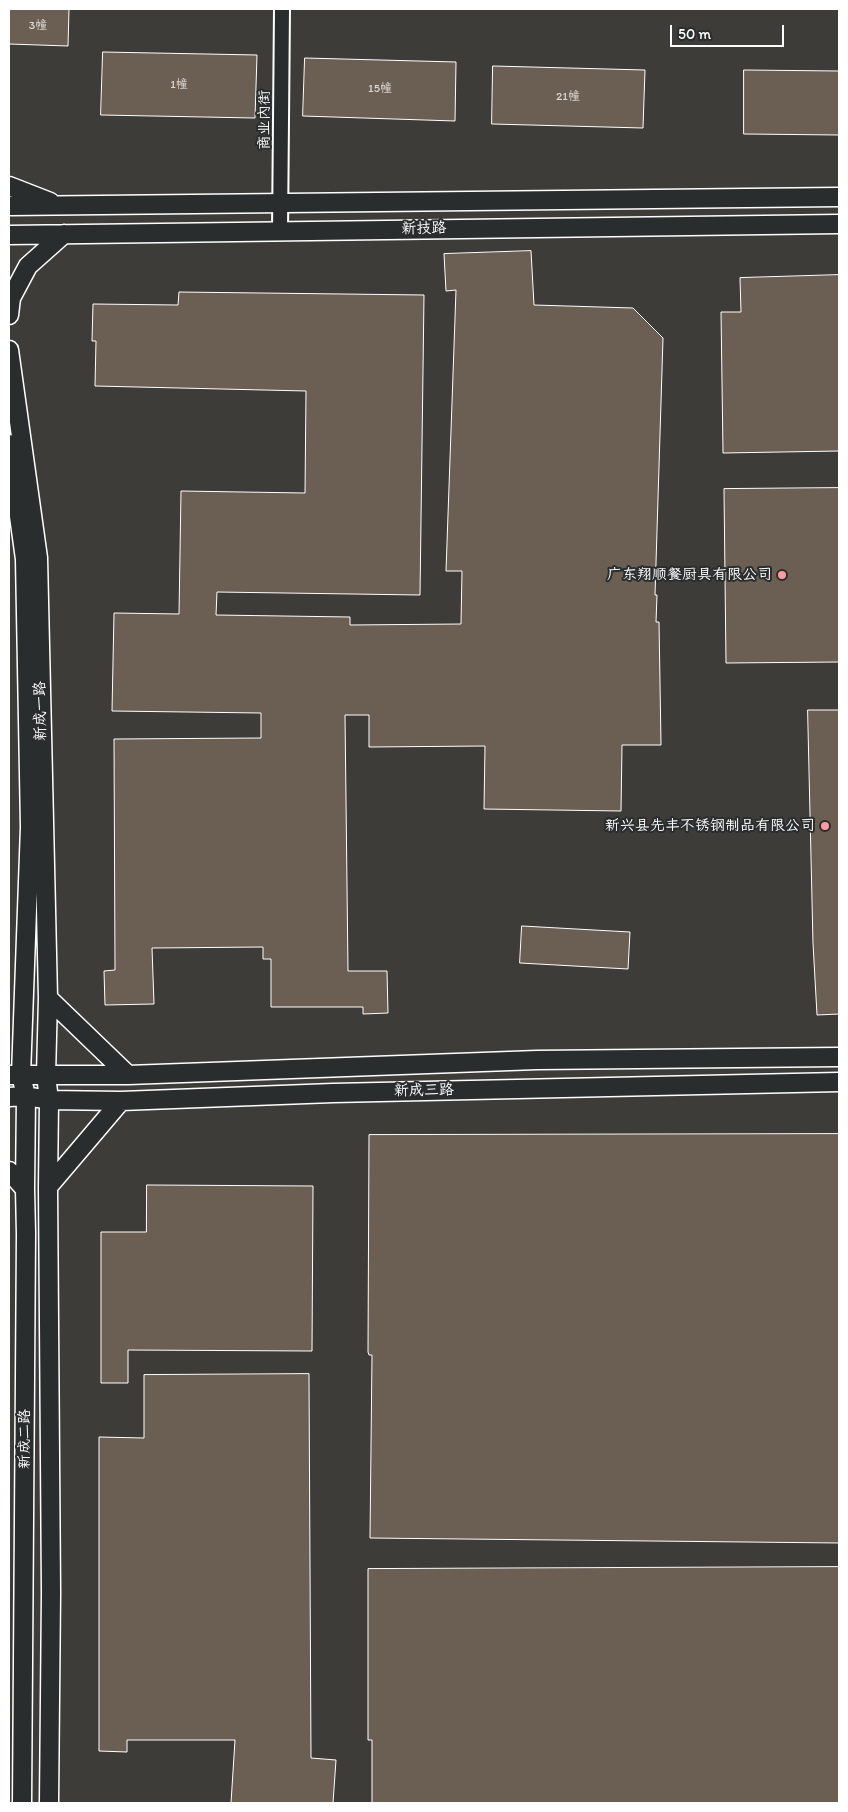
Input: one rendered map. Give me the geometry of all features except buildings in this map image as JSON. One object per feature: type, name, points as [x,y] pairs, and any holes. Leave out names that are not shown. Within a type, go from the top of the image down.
[{"type":"street","name":"商业内街","points":[[280,231],[282,9]]},
{"type":"street","points":[[9,186],[60,205]]},
{"type":"street","name":"新技路","points":[[9,206],[839,197]]},
{"type":"street","name":"新技路","points":[[9,235],[839,224]]},
{"type":"street","points":[[9,315],[12,298],[28,266],[64,234]]},
{"type":"street","name":"新成一路","points":[[9,350],[38,558],[48,998],[46,1075]]},
{"type":"street","name":"新成一路","points":[[9,444],[25,560],[30,827],[25,994],[15,1075]]},
{"type":"street","points":[[9,1010],[25,994]]},
{"type":"street","points":[[48,998],[128,1075]]},
{"type":"street","name":"新成三路","points":[[15,1075],[128,1075],[537,1060],[839,1058]]},
{"type":"street","name":"新成二路","points":[[15,1075],[25,1189],[26,1234],[22,1803]]},
{"type":"street","name":"新成二路","points":[[46,1075],[49,1100],[51,1583],[49,1803]]},
{"type":"street","name":"新成三路","points":[[18,1096],[49,1100],[121,1101],[333,1093],[839,1082]]},
{"type":"street","points":[[48,1187],[121,1101]]},
{"type":"street","points":[[9,1171],[25,1189]]},
{"type":"shaded area","points":[[9,9],[839,9],[839,1803],[9,1803]]},
{"type":"place","name":"广东翔顺餐厨具有限公司","points":[[782,575]]},
{"type":"place","name":"新兴县先丰不锈钢制品有限公司","points":[[825,826]]}]
